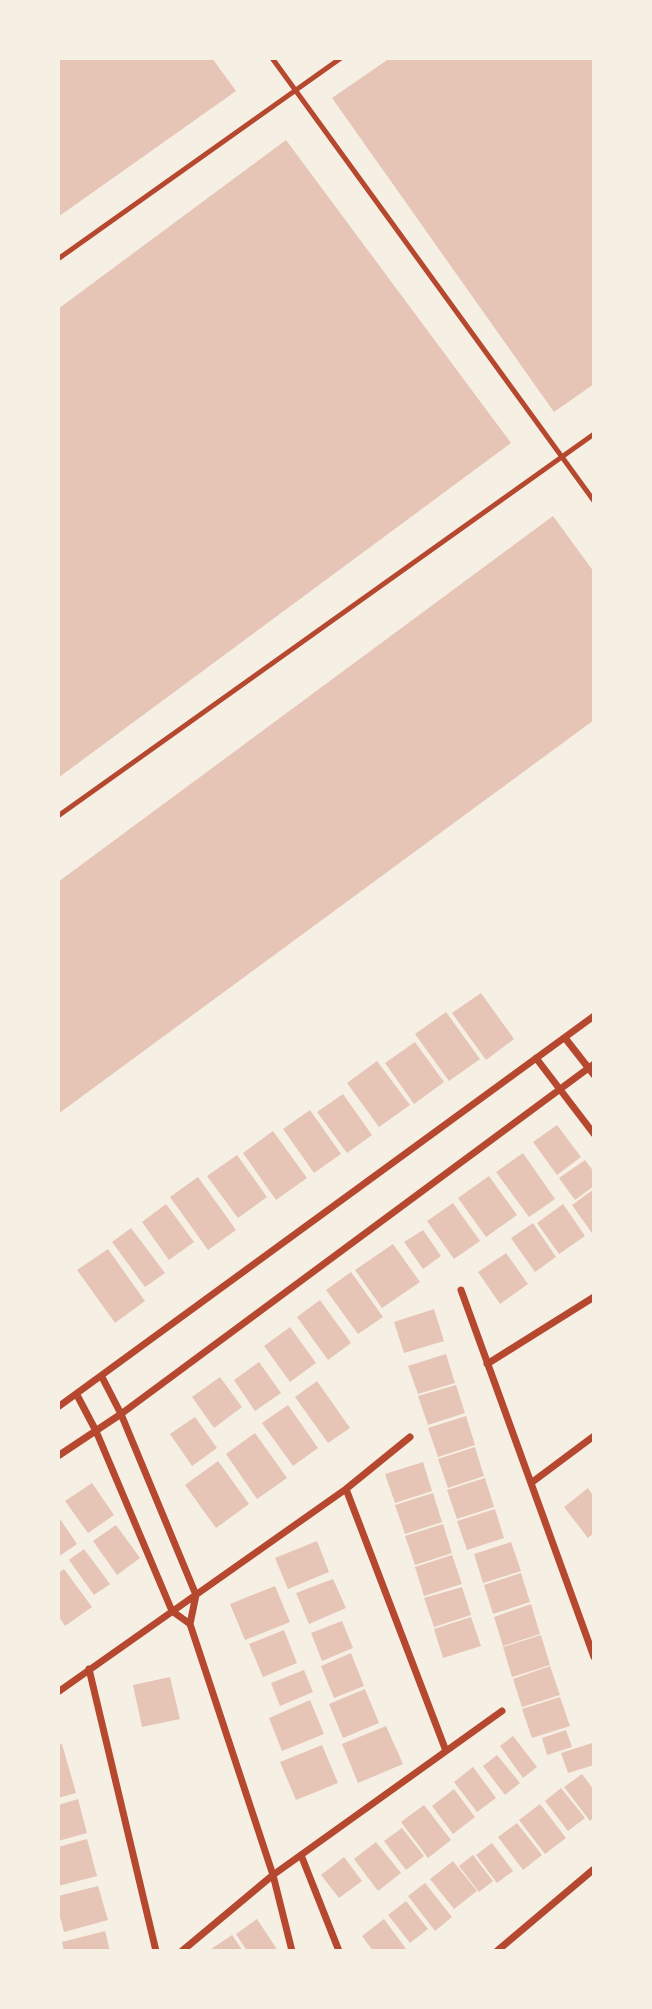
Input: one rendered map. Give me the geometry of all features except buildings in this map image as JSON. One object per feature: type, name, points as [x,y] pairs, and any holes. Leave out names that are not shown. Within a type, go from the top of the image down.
[{"type":"street","points":[[58,1407],[594,1016]]},
{"type":"street","points":[[58,1456],[121,1414],[593,1069],[565,1038]]},
{"type":"street","points":[[536,1058],[594,1134]]},
{"type":"street","points":[[461,1290],[594,1654]]},
{"type":"street","points":[[487,1364],[594,1297]]},
{"type":"street","points":[[102,1377],[121,1414],[196,1595],[190,1624],[273,1875],[292,1951]]},
{"type":"street","points":[[77,1395],[96,1431],[172,1611],[190,1624]]},
{"type":"street","points":[[531,1483],[594,1436]]},
{"type":"street","points":[[58,1692],[346,1489],[410,1437]]},
{"type":"street","points":[[346,1489],[446,1751]]},
{"type":"street","points":[[89,1669],[156,1951]]},
{"type":"street","points":[[182,1951],[273,1875],[502,1712]]},
{"type":"street","points":[[301,1855],[339,1951]]},
{"type":"street","points":[[497,1951],[594,1869]]},
{"type":"lane","points":[[272,58],[594,501]]},
{"type":"lane","points":[[58,259],[341,58]]},
{"type":"lane","points":[[58,816],[594,434]]}]
